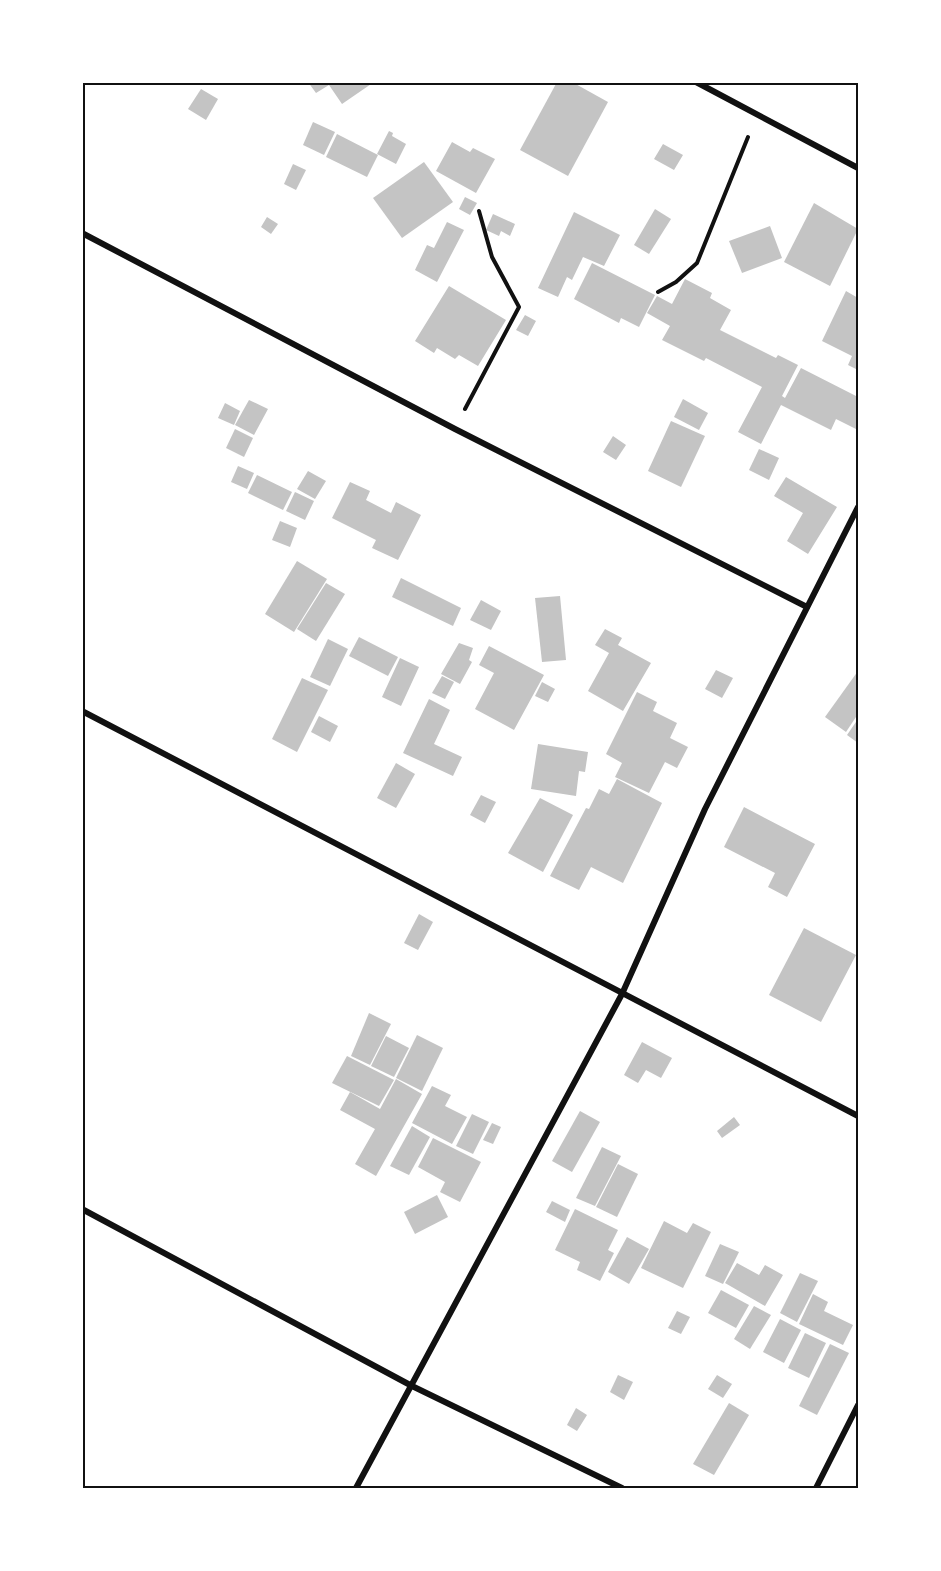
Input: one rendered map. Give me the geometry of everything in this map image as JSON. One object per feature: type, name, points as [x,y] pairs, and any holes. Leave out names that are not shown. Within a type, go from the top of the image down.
[{"type":"street","points":[[696,82],[858,168]]},
{"type":"street","points":[[82,233],[455,429],[807,607]]},
{"type":"street","points":[[356,1488],[622,994],[705,809],[858,507]]},
{"type":"street","points":[[82,711],[858,1116]]},
{"type":"street","points":[[82,1209],[412,1386],[622,1488]]},
{"type":"street","points":[[816,1488],[858,1405]]},
{"type":"path","points":[[658,292],[676,282],[697,264],[757,115]]},
{"type":"path","points":[[455,429],[519,307],[492,256],[479,211]]},
{"type":"building","points":[[308,82],[374,82],[342,104],[329,85],[316,93]]},
{"type":"building","points":[[557,82],[572,82],[608,102],[568,176],[520,150]]},
{"type":"building","points":[[201,89],[218,99],[206,120],[188,109]]},
{"type":"building","points":[[313,122],[335,132],[324,155],[303,145]]},
{"type":"building","points":[[389,131],[393,133],[392,136],[406,144],[396,164],[377,154]]},
{"type":"building","points":[[337,134],[378,155],[367,177],[326,157]]},
{"type":"building","points":[[452,142],[470,152],[473,148],[495,159],[476,193],[436,171]]},
{"type":"building","points":[[663,144],[683,155],[674,170],[654,159]]},
{"type":"building","points":[[424,162],[453,202],[402,238],[373,198]]},
{"type":"building","points":[[293,164],[306,170],[296,190],[284,184]]},
{"type":"building","points":[[465,197],[477,203],[470,215],[459,209]]},
{"type":"building","points":[[814,203],[858,229],[830,286],[784,262]]},
{"type":"building","points":[[655,209],[671,219],[649,254],[634,245]]},
{"type":"building","points":[[574,212],[620,235],[604,266],[583,257],[572,280],[567,277],[558,297],[538,288]]},
{"type":"building","points":[[493,214],[515,224],[510,236],[501,231],[499,236],[486,230]]},
{"type":"building","points":[[267,217],[278,224],[271,234],[261,227]]},
{"type":"building","points":[[447,222],[464,230],[437,282],[415,270],[427,245],[434,248]]},
{"type":"building","points":[[770,226],[782,258],[742,273],[729,241]]},
{"type":"building","points":[[592,263],[655,295],[639,327],[621,318],[619,323],[574,299]]},
{"type":"building","points":[[685,279],[712,293],[710,298],[731,310],[720,330],[776,358],[778,355],[798,365],[782,396],[785,398],[801,368],[858,397],[858,430],[836,419],[831,430],[781,405],[761,444],[738,432],[762,387],[706,358],[704,361],[662,340],[670,326],[647,313],[657,296],[672,304]]},
{"type":"building","points":[[449,286],[506,320],[478,366],[459,355],[455,359],[437,348],[434,353],[415,341]]},
{"type":"building","points":[[846,291],[858,298],[858,370],[848,365],[852,356],[822,341]]},
{"type":"building","points":[[525,315],[536,321],[528,336],[516,330]]},
{"type":"building","points":[[683,399],[708,413],[699,430],[674,417]]},
{"type":"building","points":[[249,400],[268,409],[254,435],[235,425]]},
{"type":"building","points":[[225,403],[240,411],[234,425],[218,418]]},
{"type":"building","points":[[671,421],[705,436],[681,487],[648,471]]},
{"type":"building","points":[[235,429],[253,438],[244,457],[226,448]]},
{"type":"building","points":[[613,436],[626,445],[616,460],[603,452]]},
{"type":"building","points":[[759,449],[779,458],[769,480],[749,470]]},
{"type":"building","points":[[238,466],[254,473],[247,489],[231,482]]},
{"type":"building","points":[[308,471],[326,481],[315,499],[297,489]]},
{"type":"building","points":[[257,475],[292,492],[283,510],[248,493]]},
{"type":"building","points":[[786,477],[837,507],[808,554],[787,541],[803,513],[774,496]]},
{"type":"building","points":[[350,482],[370,491],[366,500],[391,513],[396,502],[421,515],[398,560],[372,548],[376,540],[332,518]]},
{"type":"building","points":[[295,492],[314,501],[305,520],[286,511]]},
{"type":"building","points":[[280,521],[297,528],[290,547],[272,540]]},
{"type":"building","points":[[297,561],[327,579],[294,632],[265,614]]},
{"type":"building","points":[[401,578],[461,608],[453,626],[392,597]]},
{"type":"building","points":[[326,583],[345,594],[316,641],[297,629]]},
{"type":"building","points":[[560,596],[566,660],[542,662],[535,598]]},
{"type":"building","points":[[481,600],[501,611],[491,630],[470,620]]},
{"type":"building","points":[[605,629],[622,638],[618,645],[651,663],[623,711],[588,691],[609,653],[595,645]]},
{"type":"building","points":[[359,637],[398,657],[388,676],[349,656]]},
{"type":"building","points":[[328,639],[348,649],[330,686],[310,677]]},
{"type":"building","points":[[459,643],[473,648],[469,660],[472,662],[460,684],[441,674]]},
{"type":"building","points":[[489,646],[544,675],[514,730],[475,709],[494,673],[479,665]]},
{"type":"building","points":[[400,658],[419,667],[401,706],[382,697]]},
{"type":"building","points":[[716,670],[733,678],[722,698],[705,689]]},
{"type":"building","points":[[858,671],[858,714],[846,732],[825,717]]},
{"type":"building","points":[[442,676],[454,682],[445,699],[432,693]]},
{"type":"building","points":[[302,678],[328,690],[297,752],[272,739]]},
{"type":"building","points":[[542,682],[555,689],[548,702],[535,696]]},
{"type":"building","points":[[637,692],[657,702],[653,711],[677,723],[670,738],[688,747],[677,768],[665,762],[649,793],[615,777],[622,763],[606,754]]},
{"type":"building","points":[[429,699],[450,710],[434,744],[462,757],[453,776],[403,753]]},
{"type":"building","points":[[319,716],[338,726],[330,742],[311,732]]},
{"type":"building","points":[[858,719],[858,743],[847,735]]},
{"type":"building","points":[[538,744],[588,752],[585,772],[579,771],[576,796],[531,789]]},
{"type":"building","points":[[396,763],[415,774],[396,808],[377,798]]},
{"type":"building","points":[[617,779],[662,803],[623,883],[591,867],[579,890],[550,876],[586,808],[589,809],[599,789],[609,794]]},
{"type":"building","points":[[481,795],[496,802],[485,823],[470,815]]},
{"type":"building","points":[[540,798],[573,815],[543,872],[508,853]]},
{"type":"building","points":[[744,807],[815,844],[787,897],[768,887],[775,873],[724,847]]},
{"type":"building","points":[[419,914],[433,922],[418,950],[404,943]]},
{"type":"building","points":[[804,928],[856,955],[821,1022],[769,995]]},
{"type":"building","points":[[369,1013],[391,1024],[370,1065],[351,1056]]},
{"type":"building","points":[[417,1035],[443,1048],[422,1091],[396,1078]]},
{"type":"building","points":[[386,1036],[409,1048],[394,1077],[371,1066]]},
{"type":"building","points":[[642,1042],[672,1058],[661,1078],[646,1070],[638,1083],[624,1075]]},
{"type":"building","points":[[347,1056],[394,1080],[379,1106],[332,1083]]},
{"type":"building","points":[[396,1079],[422,1094],[376,1176],[355,1164],[375,1129],[340,1110],[350,1092],[380,1109]]},
{"type":"building","points":[[432,1086],[451,1095],[445,1106],[467,1117],[452,1144],[412,1123]]},
{"type":"building","points":[[580,1111],[600,1122],[572,1172],[552,1161]]},
{"type":"building","points":[[472,1114],[489,1122],[473,1154],[456,1146]]},
{"type":"building","points":[[734,1117],[740,1125],[722,1138],[717,1131]]},
{"type":"building","points":[[492,1123],[501,1127],[493,1144],[483,1140]]},
{"type":"building","points":[[412,1126],[430,1137],[409,1175],[390,1166]]},
{"type":"building","points":[[433,1138],[481,1162],[460,1202],[440,1192],[445,1182],[418,1167]]},
{"type":"building","points":[[602,1147],[621,1156],[595,1206],[576,1198]]},
{"type":"building","points":[[618,1164],[638,1174],[617,1217],[596,1207]]},
{"type":"building","points":[[437,1195],[448,1217],[415,1234],[404,1212]]},
{"type":"building","points":[[552,1201],[570,1210],[565,1222],[546,1212]]},
{"type":"building","points":[[575,1209],[618,1230],[608,1250],[614,1253],[600,1281],[577,1270],[580,1262],[555,1250]]},
{"type":"building","points":[[664,1221],[687,1233],[693,1223],[711,1232],[683,1288],[641,1268]]},
{"type":"building","points":[[627,1237],[649,1249],[629,1284],[608,1272]]},
{"type":"building","points":[[720,1244],[739,1252],[723,1284],[705,1276]]},
{"type":"building","points":[[737,1263],[759,1275],[765,1265],[783,1275],[765,1306],[725,1283]]},
{"type":"building","points":[[800,1273],[818,1281],[797,1322],[780,1313]]},
{"type":"building","points":[[721,1290],[749,1305],[736,1328],[708,1313]]},
{"type":"building","points":[[813,1294],[828,1302],[824,1311],[853,1325],[843,1345],[799,1324]]},
{"type":"building","points":[[754,1306],[771,1315],[750,1349],[734,1339]]},
{"type":"building","points":[[677,1311],[690,1317],[681,1334],[668,1328]]},
{"type":"building","points":[[780,1319],[801,1330],[784,1363],[763,1352]]},
{"type":"building","points":[[805,1333],[826,1343],[809,1378],[788,1368]]},
{"type":"building","points":[[830,1344],[849,1353],[817,1415],[799,1406]]},
{"type":"building","points":[[618,1375],[633,1382],[624,1400],[610,1392]]},
{"type":"building","points":[[717,1375],[732,1384],[723,1398],[708,1389]]},
{"type":"building","points":[[729,1403],[749,1415],[714,1475],[693,1464]]},
{"type":"building","points":[[576,1408],[587,1415],[577,1431],[567,1425]]}]
